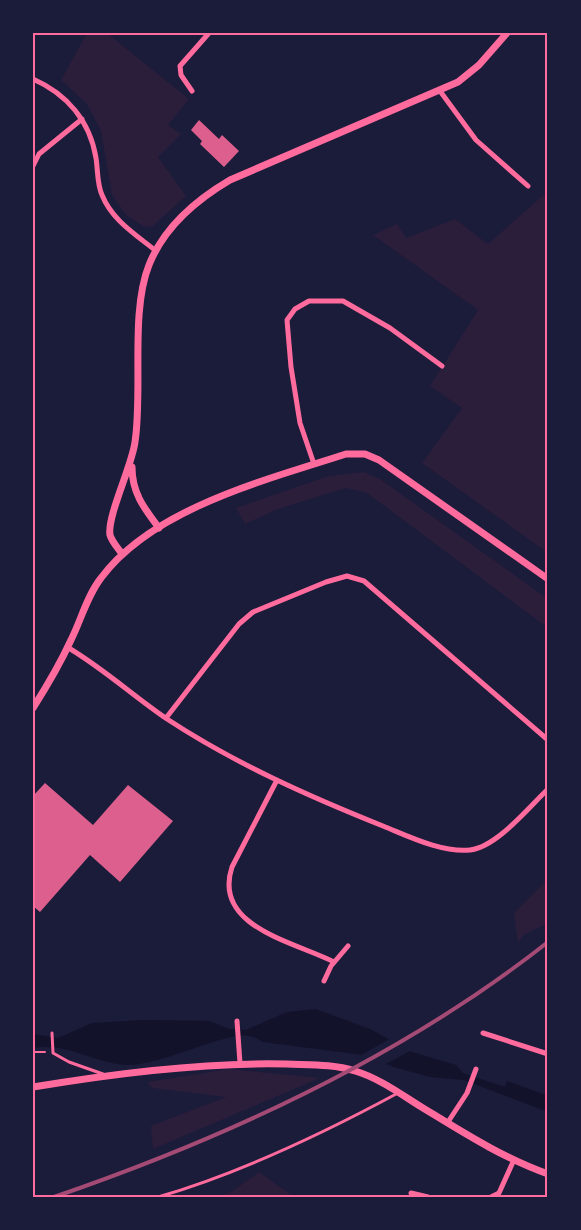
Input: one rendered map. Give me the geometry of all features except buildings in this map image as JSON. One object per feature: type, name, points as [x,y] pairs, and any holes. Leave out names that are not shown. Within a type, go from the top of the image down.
[{"type":"street","points":[[192,92],[181,75],[180,66],[209,33]]},
{"type":"street","points":[[122,554],[113,542],[110,525],[136,441],[142,291],[156,251],[172,226],[197,202],[230,180],[458,82],[479,65],[507,33]]},
{"type":"street","points":[[33,79],[51,87],[69,102],[82,119],[96,158],[101,194],[109,209],[120,222],[156,251]]},
{"type":"street","points":[[440,91],[476,140],[528,186]]},
{"type":"street","points":[[33,166],[39,154],[82,119]]},
{"type":"street","points":[[314,464],[300,423],[291,367],[287,320],[295,309],[309,301],[343,301],[390,328],[442,366]]},
{"type":"street","points":[[33,708],[67,647],[100,579],[122,554],[159,528],[199,506],[314,464],[357,453],[379,460],[548,579]]},
{"type":"street","points":[[132,458],[132,482],[139,502],[159,528]]},
{"type":"street","points":[[166,718],[239,624],[253,612],[347,576],[364,581],[548,740]]},
{"type":"street","points":[[67,647],[166,718],[216,749],[277,780],[408,836],[453,849],[472,850],[492,842],[548,789]]},
{"type":"street","points":[[277,780],[232,867],[229,881],[230,896],[237,911],[249,923],[334,962]]},
{"type":"street","points":[[324,981],[334,962],[348,946]]},
{"type":"street","points":[[237,1021],[240,1063]]},
{"type":"street","points":[[483,1033],[548,1054]]},
{"type":"street","points":[[33,1087],[107,1075],[240,1063],[327,1065],[356,1071],[400,1092],[513,1161],[548,1174]]},
{"type":"street","points":[[448,1122],[467,1093],[476,1069]]},
{"type":"street","points":[[491,1197],[499,1193],[513,1161]]},
{"type":"street","points":[[411,1193],[428,1197]]},
{"type":"lane","points":[[52,1033],[53,1053],[69,1062],[107,1075]]},
{"type":"lane","points":[[158,1197],[194,1187],[343,1123],[400,1092]]},
{"type":"path","points":[[33,1052],[53,1053]]},
{"type":"shaded area","points":[[87,33],[107,33],[189,99],[168,125],[181,134],[158,157],[186,196],[153,226],[145,227],[127,216],[112,195],[101,131],[87,104],[61,80]]},
{"type":"shaded area","points":[[548,191],[548,553],[422,463],[462,408],[430,386],[478,310],[373,235],[397,224],[406,238],[455,219],[488,244]]},
{"type":"shaded area","points":[[364,472],[380,479],[548,599],[548,628],[367,493],[346,488],[278,509],[245,524],[236,508],[328,476]]},
{"type":"shaded area","points":[[548,879],[548,923],[524,935],[518,943],[514,913]]},
{"type":"shaded area","points":[[316,1009],[370,1029],[412,1052],[456,1065],[463,1073],[505,1087],[507,1081],[548,1096],[548,1112],[464,1080],[430,1077],[363,1055],[263,1042],[250,1036],[226,1038],[158,1060],[128,1065],[104,1061],[70,1050],[33,1048],[33,1034],[58,1038],[92,1023],[144,1020],[210,1021],[229,1029],[246,1030],[287,1012]]},
{"type":"shaded area","points":[[229,1069],[320,1078],[153,1149],[151,1126],[226,1097],[152,1088],[147,1082]]},
{"type":"shaded area","points":[[259,1172],[294,1197],[217,1197],[231,1192]]},
{"type":"pier","points":[[391,1038],[414,1049],[382,1066],[356,1058]]},
{"type":"railway","points":[[54,1197],[184,1148],[312,1090],[434,1022],[492,984],[548,942]]}]
